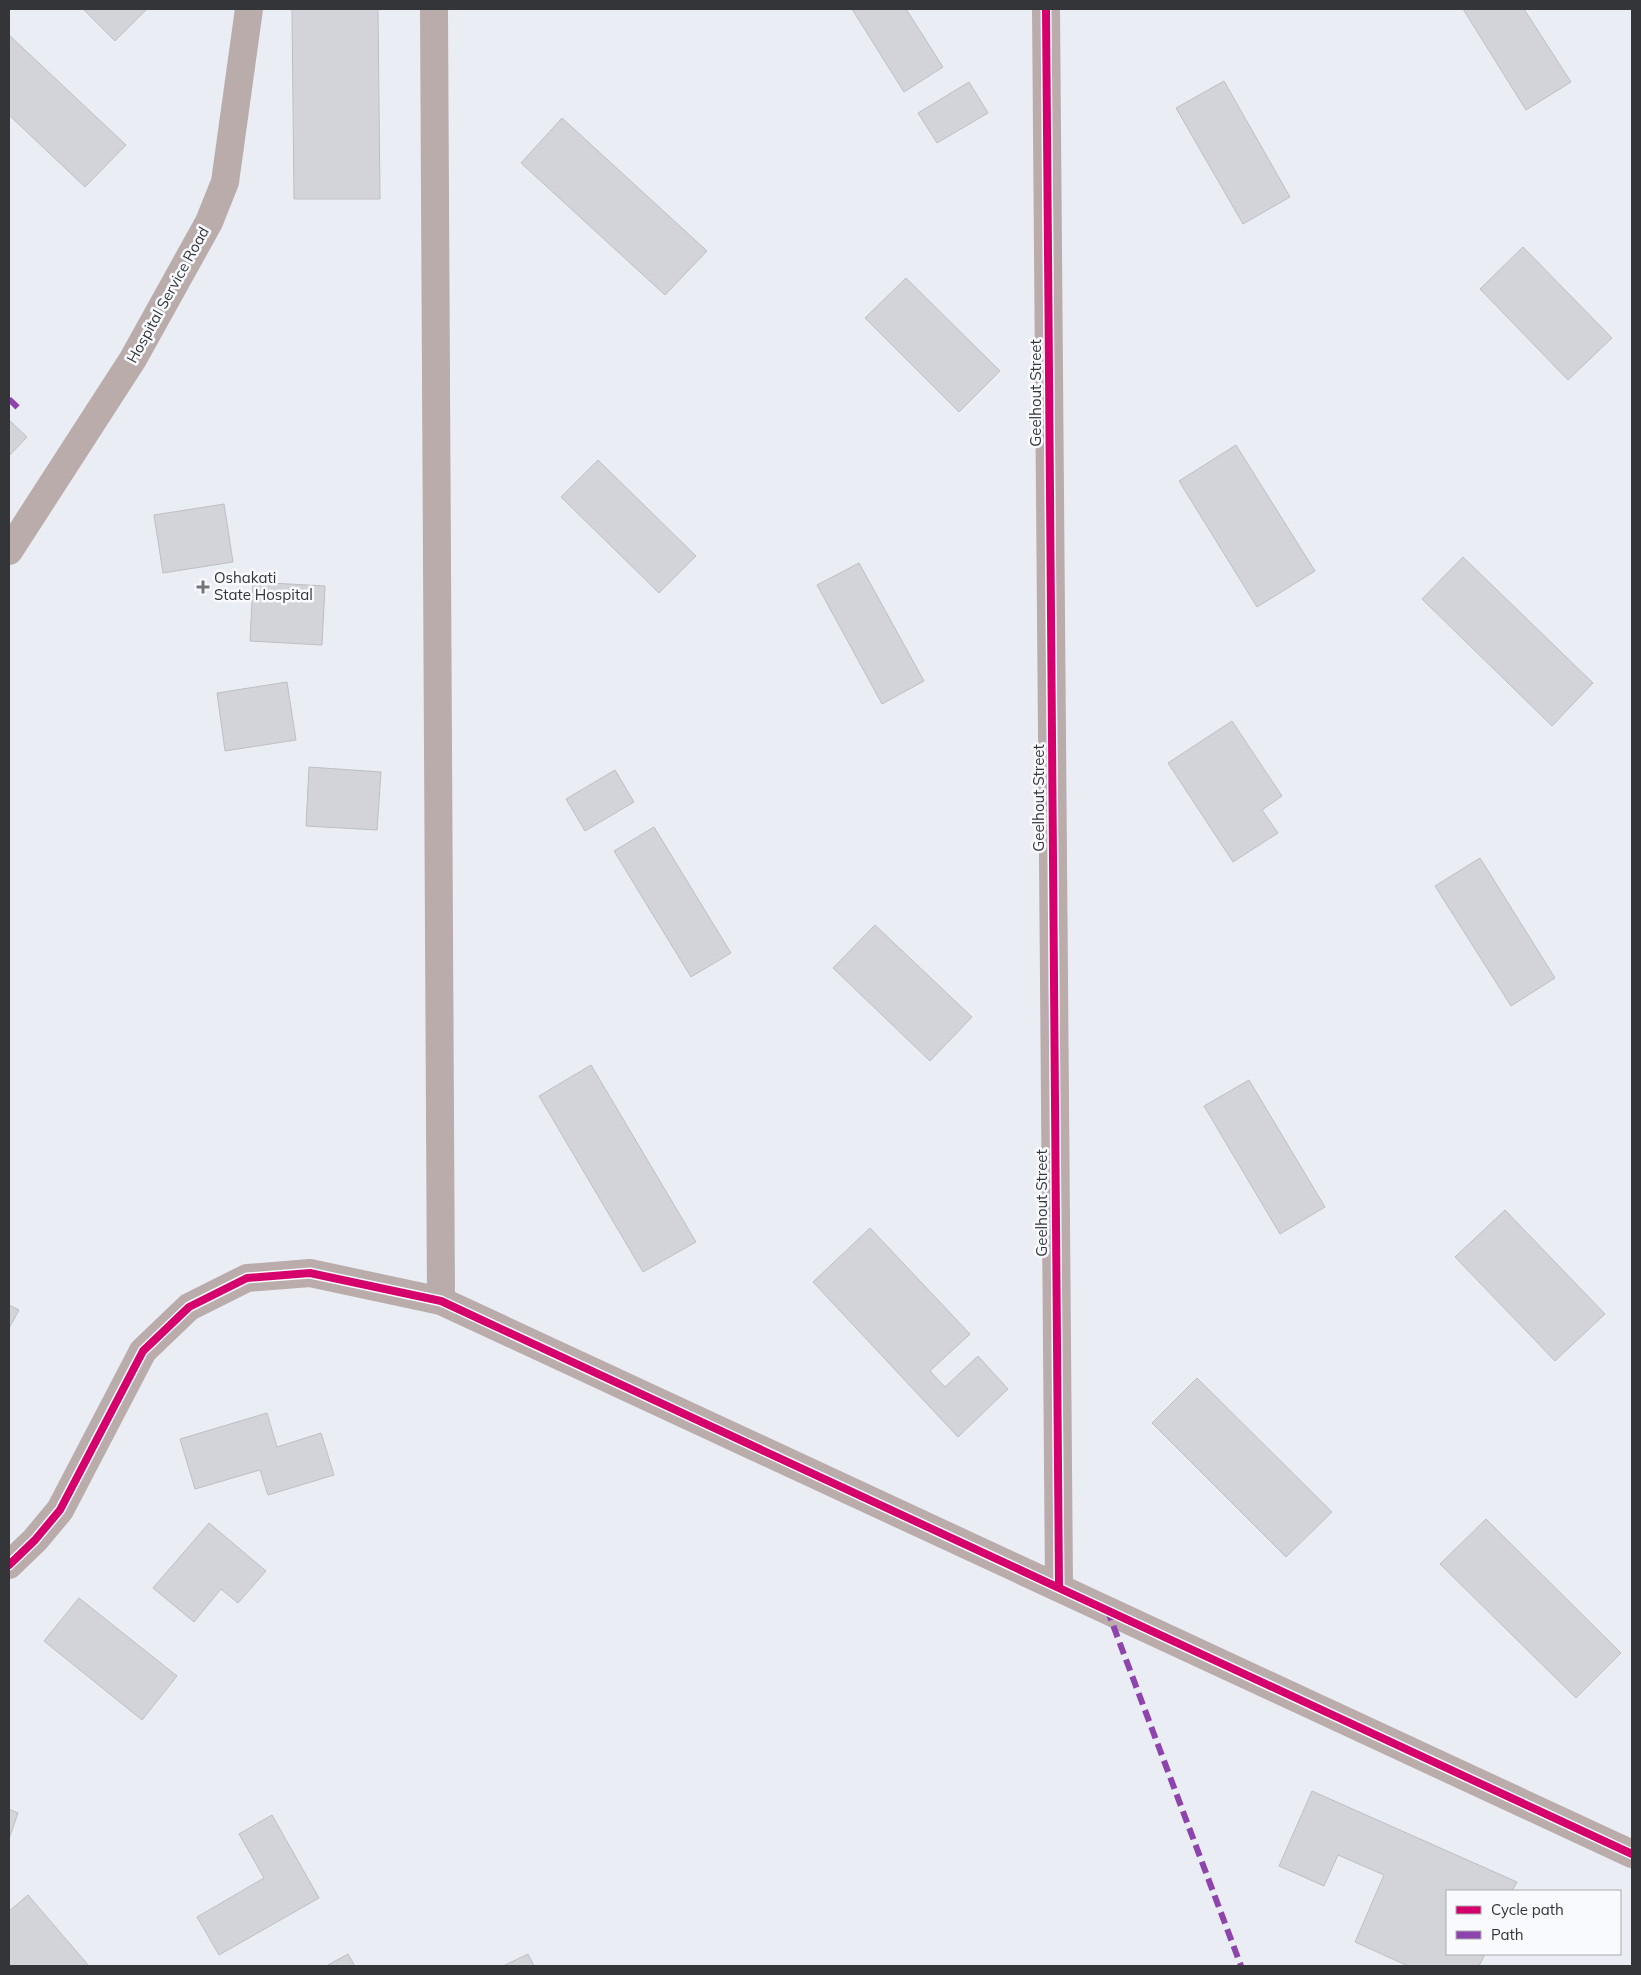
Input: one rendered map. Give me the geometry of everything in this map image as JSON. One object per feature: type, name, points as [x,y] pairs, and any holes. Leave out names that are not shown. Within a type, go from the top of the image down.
[{"type":"street","name":"Hospital Service Road","points":[[9,550],[133,359],[209,222],[226,182],[250,9]]},
{"type":"street","points":[[434,9],[441,1301]]},
{"type":"street","name":"Geelhout Street","points":[[1046,9],[1059,1587]]},
{"type":"street","points":[[9,1565],[35,1540],[60,1510],[143,1351],[189,1307],[247,1278],[310,1273],[441,1301],[1632,1854]]},
{"type":"building","points":[[83,9],[147,9],[115,41]]},
{"type":"building","points":[[292,9],[378,9],[380,199],[294,199]]},
{"type":"building","points":[[852,9],[906,9],[943,67],[904,92]]},
{"type":"building","points":[[1463,9],[1524,9],[1571,82],[1526,110]]},
{"type":"building","points":[[9,35],[126,145],[85,187],[9,115]]},
{"type":"building","points":[[1224,81],[1290,197],[1243,224],[1176,108]]},
{"type":"building","points":[[969,82],[988,113],[937,143],[918,113]]},
{"type":"building","points":[[562,118],[707,251],[665,295],[521,163]]},
{"type":"building","points":[[1523,247],[1612,338],[1568,380],[1480,289]]},
{"type":"building","points":[[906,278],[1000,371],[959,412],[865,318]]},
{"type":"building","points":[[9,420],[27,437],[9,456]]},
{"type":"building","points":[[1236,445],[1315,571],[1257,607],[1179,481]]},
{"type":"building","points":[[598,460],[696,556],[659,593],[561,497]]},
{"type":"building","points":[[224,504],[233,562],[163,573],[154,515]]},
{"type":"building","points":[[1463,557],[1593,683],[1552,726],[1422,599]]},
{"type":"building","points":[[859,563],[924,681],[882,704],[817,585]]},
{"type":"building","points":[[253,582],[325,586],[322,645],[250,641]]},
{"type":"building","points":[[287,682],[296,740],[225,751],[217,693]]},
{"type":"building","points":[[1232,721],[1282,796],[1262,810],[1278,833],[1233,862],[1168,763]]},
{"type":"building","points":[[309,767],[381,772],[377,830],[306,826]]},
{"type":"building","points":[[615,770],[634,802],[585,831],[566,799]]},
{"type":"building","points":[[654,827],[731,953],[691,977],[614,851]]},
{"type":"building","points":[[1480,858],[1555,978],[1511,1006],[1435,886]]},
{"type":"building","points":[[875,925],[972,1017],[930,1061],[833,968]]},
{"type":"building","points":[[591,1065],[696,1242],[643,1272],[539,1096]]},
{"type":"building","points":[[1249,1080],[1325,1207],[1280,1234],[1204,1106]]},
{"type":"building","points":[[1505,1210],[1605,1314],[1555,1361],[1455,1257]]},
{"type":"building","points":[[870,1228],[970,1334],[930,1371],[945,1387],[978,1356],[1008,1389],[958,1437],[813,1282]]},
{"type":"building","points":[[9,1305],[19,1310],[9,1328]]},
{"type":"building","points":[[1197,1378],[1332,1512],[1286,1557],[1152,1423]]},
{"type":"building","points":[[267,1413],[277,1447],[321,1433],[334,1475],[268,1495],[260,1470],[195,1489],[180,1439]]},
{"type":"building","points":[[1486,1519],[1621,1653],[1576,1698],[1440,1564]]},
{"type":"building","points":[[209,1523],[266,1571],[238,1603],[221,1589],[194,1622],[153,1588]]},
{"type":"building","points":[[79,1598],[177,1676],[142,1720],[44,1641]]},
{"type":"building","points":[[1312,1791],[1517,1882],[1513,1890],[1446,1890],[1446,1955],[1484,1955],[1479,1966],[1408,1966],[1355,1942],[1384,1875],[1338,1855],[1324,1886],[1279,1866]]},
{"type":"building","points":[[9,1809],[18,1813],[9,1839]]},
{"type":"building","points":[[272,1815],[319,1898],[219,1955],[197,1917],[264,1878],[239,1834]]},
{"type":"building","points":[[28,1895],[89,1966],[9,1966],[9,1911]]},
{"type":"building","points":[[348,1954],[355,1966],[326,1966]]},
{"type":"building","points":[[528,1954],[534,1966],[503,1966]]},
{"type":"marked path","points":[[9,399],[18,408]]},
{"type":"marked path","points":[[1107,1609],[1241,1966]]},
{"type":"cycle path","points":[[1046,9],[1059,1587]]},
{"type":"cycle path","points":[[9,1565],[35,1540],[60,1510],[143,1351],[189,1307],[247,1278],[310,1273],[441,1301],[1632,1854]]},
{"type":"place","name":"Oshakati State Hospital","points":[[203,587]]}]
